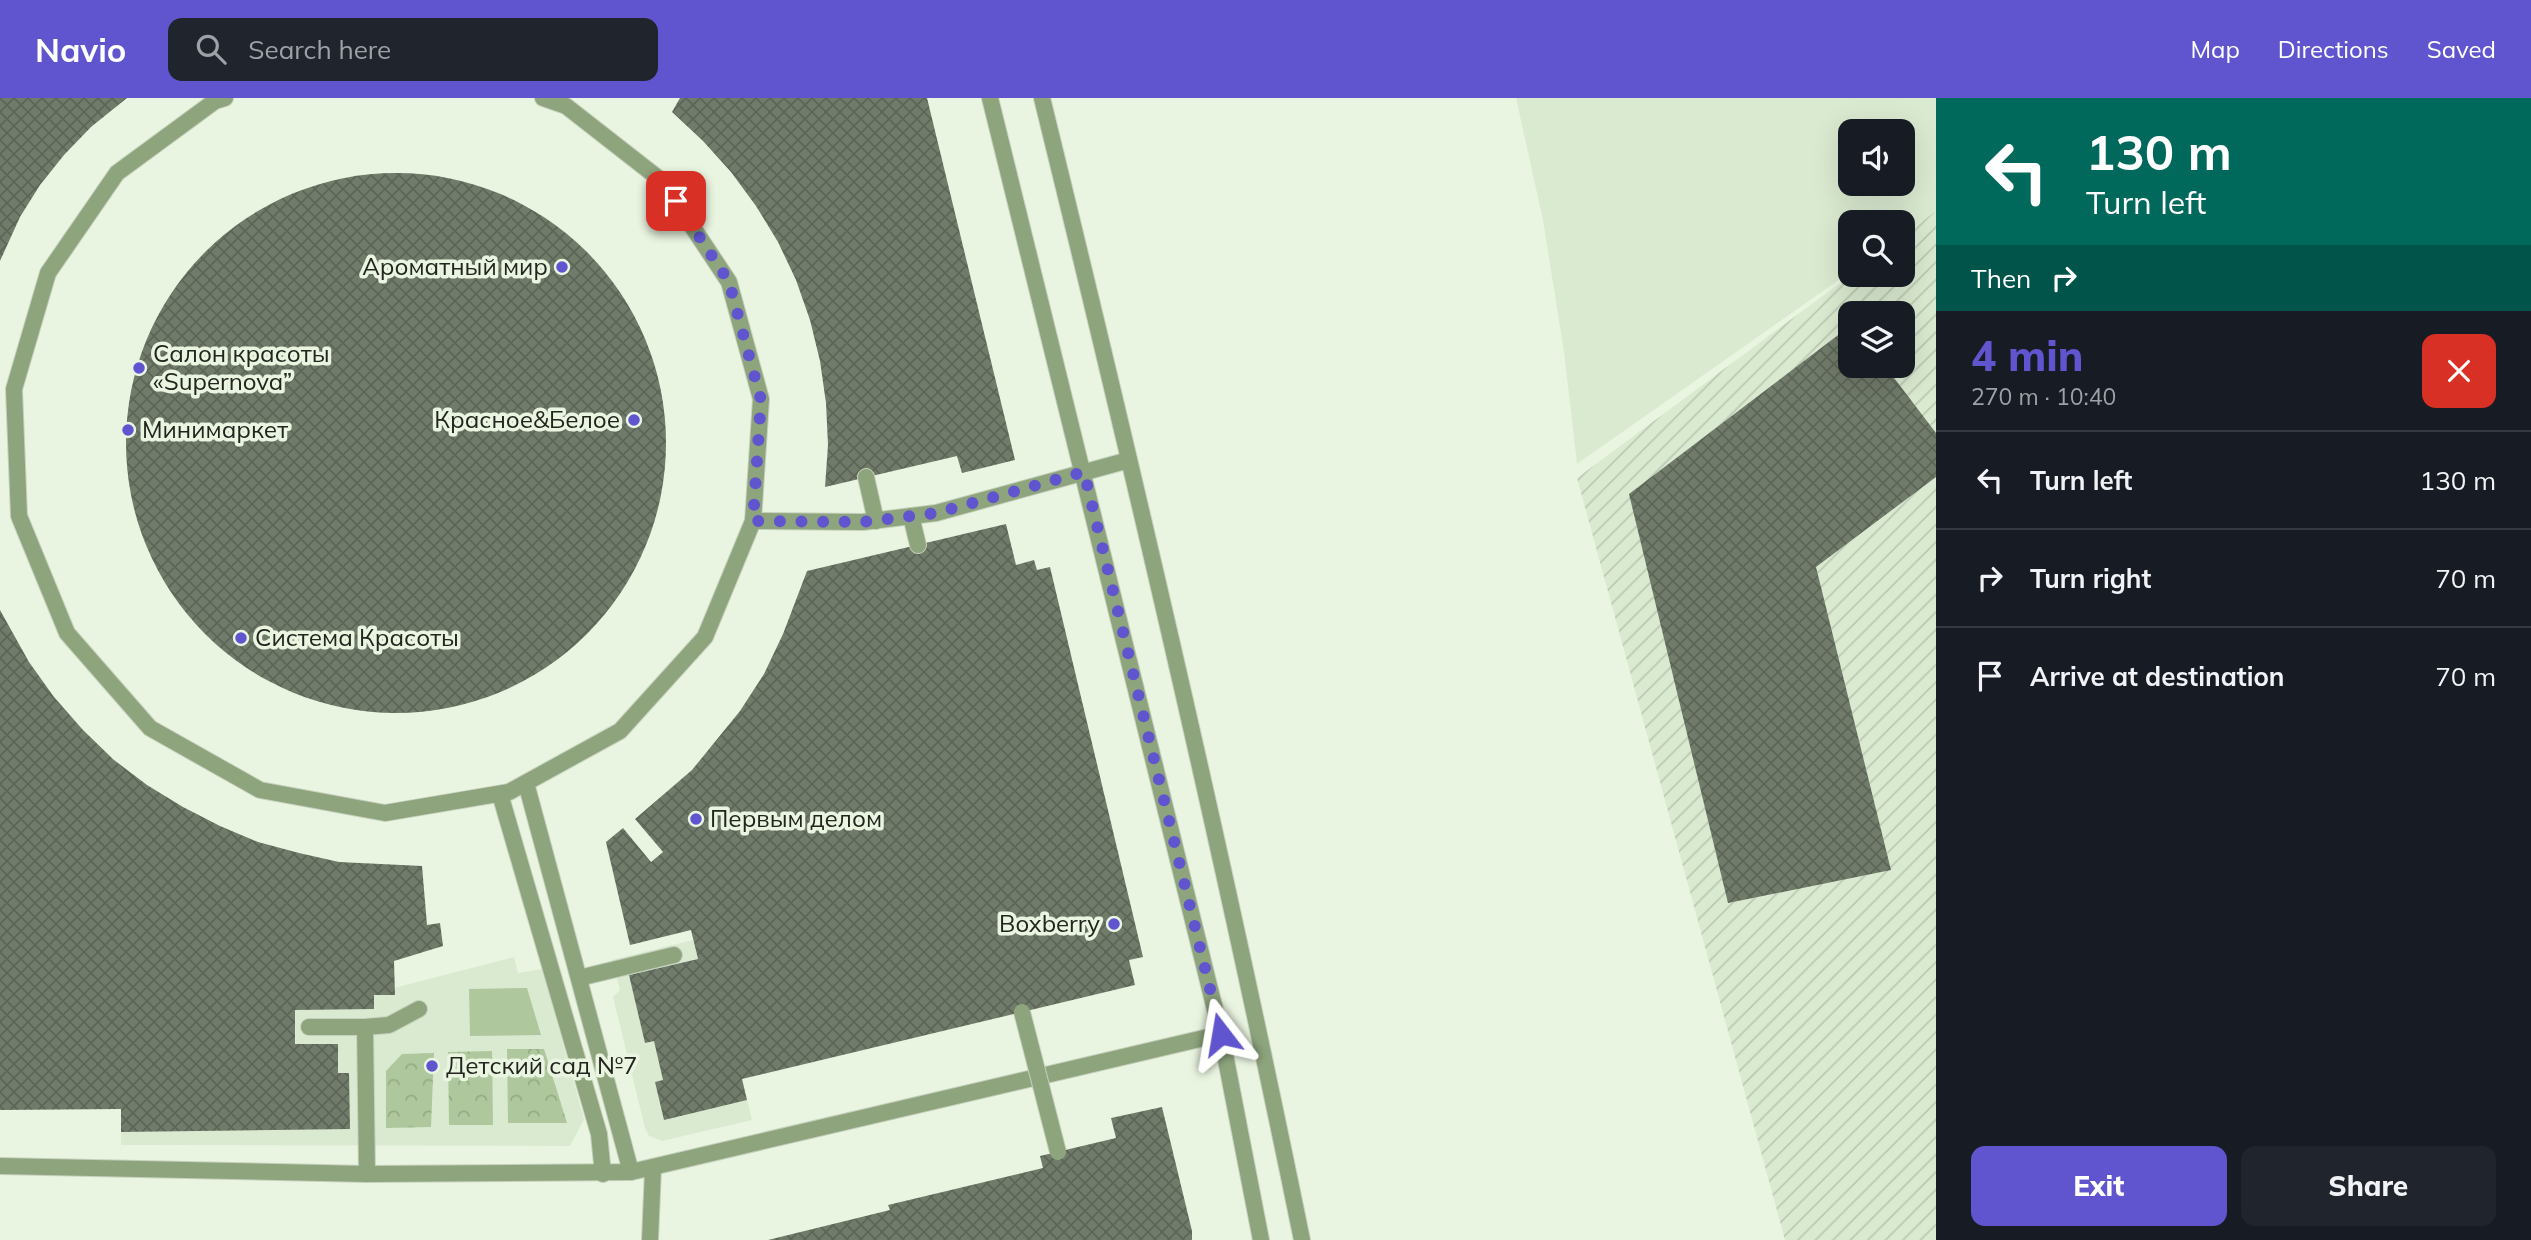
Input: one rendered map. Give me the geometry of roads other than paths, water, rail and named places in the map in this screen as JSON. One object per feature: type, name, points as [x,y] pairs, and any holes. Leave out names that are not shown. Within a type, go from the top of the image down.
[{"type":"lane","points":[[225,98],[215,101],[117,173],[48,272],[14,389],[7,403],[19,516],[67,633],[150,728],[260,790],[385,813],[509,792],[620,732],[705,637],[753,521],[761,400],[729,282],[662,181],[577,105],[566,106],[543,98]]},
{"type":"lane","points":[[990,98],[1221,1034],[1261,1240]]},
{"type":"lane","points":[[1042,98],[1129,460],[1250,986],[1302,1240]]},
{"type":"lane","points":[[753,521],[876,521],[936,513],[1129,460]]},
{"type":"lane","points":[[866,477],[876,521]]},
{"type":"lane","points":[[911,516],[918,545]]},
{"type":"lane","points":[[526,783],[631,1172]]},
{"type":"lane","points":[[500,794],[598,1134],[603,1174]]},
{"type":"lane","points":[[579,978],[674,955]]},
{"type":"lane","points":[[309,1027],[389,1026],[419,1009]]},
{"type":"lane","points":[[1022,1012],[1058,1152]]},
{"type":"lane","points":[[365,1027],[367,1174]]},
{"type":"lane","points":[[0,1166],[367,1174],[631,1172],[1221,1034]]},
{"type":"lane","points":[[650,1240],[653,1169]]},
{"type":"place","name":"Ароматный мир","points":[[562,267]]},
{"type":"place","name":"Салон красоты «Supernova”","points":[[139,368]]},
{"type":"place","name":"Красное&Белое","points":[[634,420]]},
{"type":"place","name":"Минимаркет","points":[[128,430]]},
{"type":"place","name":"Система Красоты","points":[[241,638]]},
{"type":"place","name":"Первым делом","points":[[696,819]]},
{"type":"place","name":"Boxberry","points":[[1114,924]]},
{"type":"place","name":"Детский сад №7","points":[[432,1066]]}]
